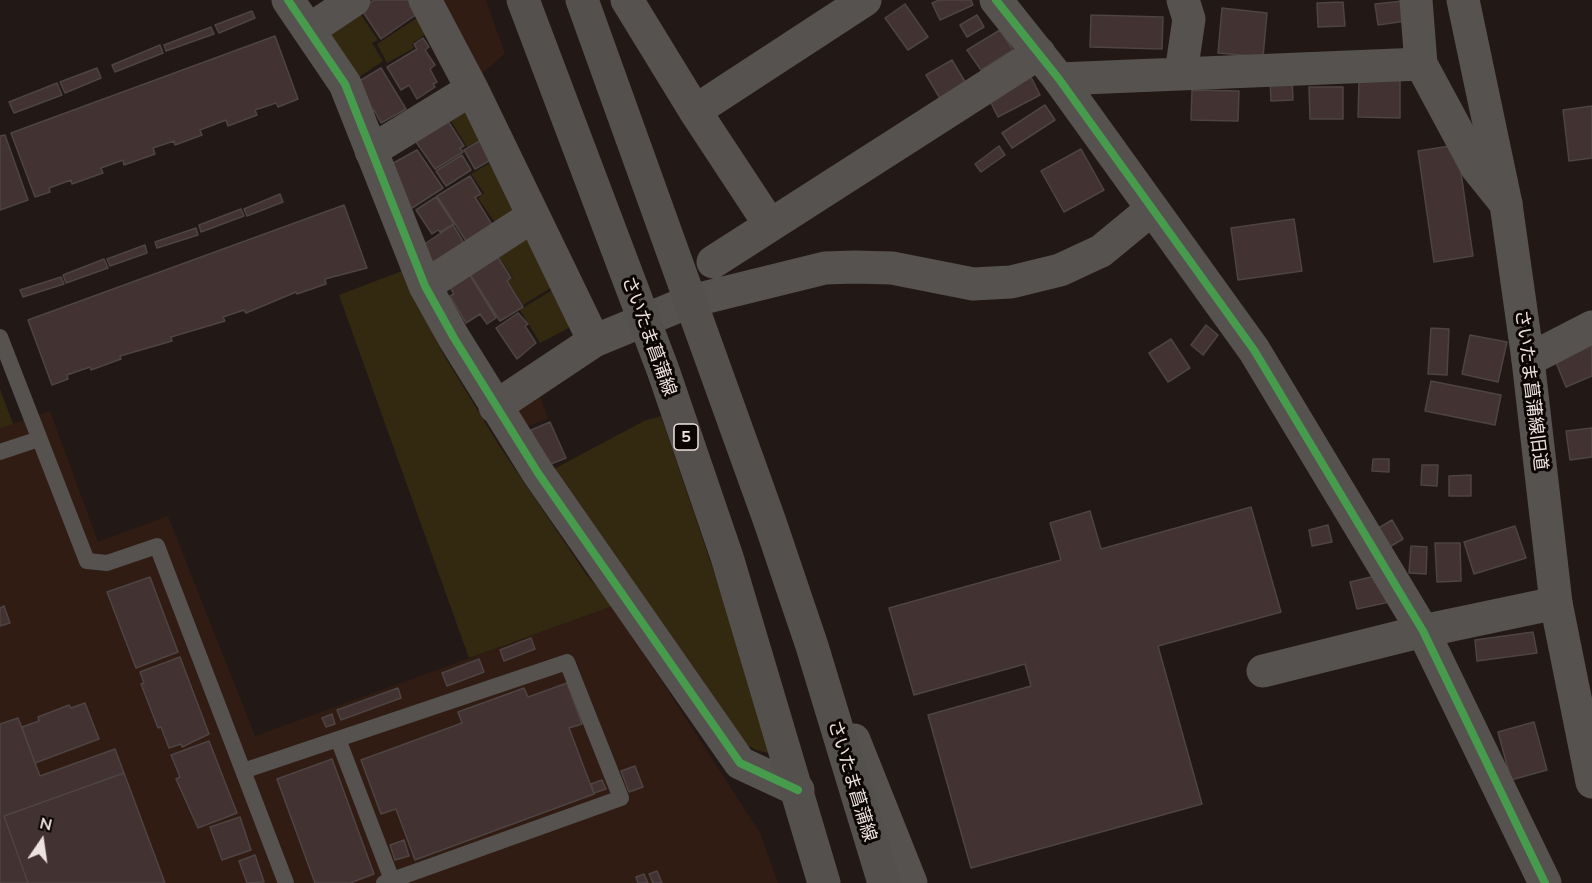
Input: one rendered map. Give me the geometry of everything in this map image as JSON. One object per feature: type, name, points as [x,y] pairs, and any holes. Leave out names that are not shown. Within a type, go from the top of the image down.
[{"type":"main road","name":"さいたま菖蒲線","points":[[523,0],[644,320],[727,557],[824,883]]},
{"type":"main road","name":"さいたま菖蒲線","points":[[591,3],[691,301],[788,577],[884,883]]},
{"type":"street","points":[[288,0],[345,84],[425,286],[495,406],[544,483],[740,763],[798,790]]},
{"type":"street","points":[[309,30],[354,0]]},
{"type":"street","points":[[424,0],[472,89],[594,341]]},
{"type":"street","points":[[627,0],[695,111],[770,225]]},
{"type":"street","points":[[695,111],[865,0]]},
{"type":"street","points":[[996,0],[1059,79],[1254,350],[1424,630],[1545,883]]},
{"type":"street","points":[[1181,74],[1189,18],[1183,0]]},
{"type":"street","points":[[1416,0],[1420,64],[1477,168],[1506,204]]},
{"type":"street","name":"さいたま菖蒲線旧道","points":[[1463,0],[1506,204],[1528,360],[1556,603],[1592,782]]},
{"type":"street","points":[[713,262],[1039,53]]},
{"type":"street","points":[[1059,79],[1420,64]]},
{"type":"street","points":[[371,151],[472,89]]},
{"type":"street","points":[[495,406],[594,341],[691,301],[825,268],[892,268],[973,284],[1011,282],[1060,270],[1101,251],[1152,209]]},
{"type":"street","points":[[425,286],[533,216]]},
{"type":"street","points":[[1528,360],[1592,327]]},
{"type":"street","points":[[788,577],[911,883]]},
{"type":"street","points":[[1263,671],[1424,630],[1556,603]]},
{"type":"lane","points":[[0,337],[87,561],[106,563],[157,546],[286,883]]},
{"type":"lane","points":[[0,452],[39,439]]},
{"type":"lane","points":[[243,771],[338,739],[567,662],[621,798],[388,882],[338,739]]},
{"type":"shaded area","points":[[435,0],[486,0],[505,54],[481,74]]},
{"type":"shaded area","points":[[357,9],[378,40],[372,43],[383,61],[352,82],[326,41],[329,30]]},
{"type":"shaded area","points":[[423,14],[431,30],[412,44],[414,48],[387,63],[377,44]]},
{"type":"shaded area","points":[[462,108],[485,137],[467,147],[448,116]]},
{"type":"shaded area","points":[[497,159],[519,204],[498,227],[478,198],[484,193],[471,174]]},
{"type":"shaded area","points":[[526,234],[557,284],[523,305],[508,281],[513,278],[497,254]]},
{"type":"shaded area","points":[[402,271],[442,352],[500,447],[586,574],[613,606],[469,658],[339,295]]},
{"type":"shaded area","points":[[557,287],[576,324],[540,343],[520,310]]},
{"type":"shaded area","points":[[0,389],[13,424],[0,428]]},
{"type":"shaded area","points":[[538,390],[548,419],[524,427],[514,404]]},
{"type":"shaded area","points":[[50,411],[98,542],[168,516],[255,736],[613,606],[760,833],[778,883],[0,883],[0,428]]},
{"type":"shaded area","points":[[661,416],[776,755],[756,750],[735,738],[552,470],[644,421]]},
{"type":"building","points":[[374,0],[408,0],[417,14],[381,39],[361,9]]},
{"type":"building","points":[[939,0],[971,0],[973,5],[940,20],[932,3]]},
{"type":"building","points":[[1403,1],[1406,21],[1378,25],[1375,4]]},
{"type":"building","points":[[1343,2],[1345,26],[1318,27],[1317,3]]},
{"type":"building","points":[[905,4],[928,37],[908,50],[885,18]]},
{"type":"building","points":[[1222,8],[1267,13],[1263,57],[1218,53]]},
{"type":"building","points":[[252,11],[255,18],[219,33],[215,25]]},
{"type":"building","points":[[977,15],[984,27],[967,37],[960,25]]},
{"type":"building","points":[[1091,15],[1163,17],[1162,49],[1090,47]]},
{"type":"building","points":[[211,27],[214,34],[166,51],[164,45]]},
{"type":"building","points":[[1000,30],[1013,50],[981,70],[967,50]]},
{"type":"building","points":[[275,36],[298,99],[278,107],[276,103],[255,110],[257,115],[228,126],[226,120],[200,130],[202,135],[175,145],[174,141],[153,148],[155,154],[124,165],[123,160],[101,168],[103,173],[72,184],[71,180],[49,188],[50,192],[35,197],[11,133]]},
{"type":"building","points":[[423,38],[429,47],[425,50],[435,65],[430,69],[437,82],[433,84],[435,87],[417,99],[409,85],[401,90],[387,67],[417,49],[414,44]]},
{"type":"building","points":[[160,45],[163,53],[115,72],[112,65]]},
{"type":"building","points":[[952,60],[970,90],[944,105],[926,75]]},
{"type":"building","points":[[97,68],[101,78],[65,93],[60,82]]},
{"type":"building","points":[[381,68],[406,109],[381,123],[374,110],[367,114],[351,86]]},
{"type":"building","points":[[1031,77],[1040,95],[998,117],[989,99]]},
{"type":"building","points":[[1292,77],[1293,100],[1271,101],[1270,78]]},
{"type":"building","points":[[1359,80],[1400,80],[1400,118],[1358,117]]},
{"type":"building","points":[[57,83],[62,95],[14,113],[9,102]]},
{"type":"building","points":[[1309,87],[1343,87],[1343,119],[1310,119]]},
{"type":"building","points":[[1192,90],[1239,91],[1238,121],[1191,120]]},
{"type":"building","points":[[1045,105],[1055,120],[1012,148],[1002,133]]},
{"type":"building","points":[[1592,106],[1592,158],[1569,161],[1563,110]]},
{"type":"building","points":[[446,118],[464,146],[460,148],[463,152],[435,169],[414,139]]},
{"type":"building","points":[[5,135],[28,200],[0,210],[0,136]]},
{"type":"building","points":[[483,139],[494,158],[475,169],[464,150]]},
{"type":"building","points":[[1457,145],[1473,256],[1434,262],[1418,151]]},
{"type":"building","points":[[999,146],[1005,155],[981,172],[975,164]]},
{"type":"building","points":[[1081,149],[1104,190],[1064,212],[1041,171]]},
{"type":"building","points":[[417,150],[443,188],[409,210],[386,167]]},
{"type":"building","points":[[462,155],[471,170],[446,186],[436,171]]},
{"type":"building","points":[[470,176],[481,194],[475,197],[494,228],[468,244],[437,196]]},
{"type":"building","points":[[280,194],[283,202],[247,216],[244,209]]},
{"type":"building","points":[[436,197],[454,224],[432,234],[416,210]]},
{"type":"building","points":[[344,205],[367,268],[325,279],[326,284],[297,294],[296,292],[246,313],[244,310],[223,317],[225,321],[171,337],[172,341],[120,356],[121,359],[91,370],[90,367],[67,375],[68,379],[52,385],[28,320]]},
{"type":"building","points":[[241,209],[244,216],[201,232],[199,225]]},
{"type":"building","points":[[1294,219],[1302,271],[1238,280],[1231,228]]},
{"type":"building","points":[[453,225],[464,243],[434,268],[420,247]]},
{"type":"building","points":[[196,228],[198,235],[157,248],[155,242]]},
{"type":"building","points":[[145,245],[147,253],[110,266],[107,259]]},
{"type":"building","points":[[496,254],[511,278],[507,281],[523,307],[500,321],[468,271]]},
{"type":"building","points":[[104,259],[108,268],[66,283],[63,275]]},
{"type":"building","points":[[468,272],[496,318],[487,324],[480,314],[466,323],[450,296],[454,294],[448,284]]},
{"type":"building","points":[[61,277],[64,284],[23,297],[20,290]]},
{"type":"building","points":[[518,313],[528,324],[525,326],[536,343],[517,359],[496,328]]},
{"type":"building","points":[[1206,325],[1218,335],[1203,355],[1191,345]]},
{"type":"building","points":[[1431,328],[1449,329],[1447,375],[1428,374]]},
{"type":"building","points":[[1470,335],[1507,342],[1498,382],[1462,374]]},
{"type":"building","points":[[1171,339],[1190,368],[1168,382],[1149,353]]},
{"type":"building","points":[[1592,344],[1592,376],[1566,387],[1555,360]]},
{"type":"building","points":[[1431,381],[1501,395],[1495,425],[1425,411]]},
{"type":"building","points":[[550,422],[566,458],[546,466],[531,430]]},
{"type":"building","points":[[1592,428],[1592,457],[1570,460],[1566,431]]},
{"type":"building","points":[[1373,459],[1389,459],[1389,472],[1372,471]]},
{"type":"building","points":[[1422,465],[1438,465],[1437,486],[1421,485]]},
{"type":"building","points":[[1471,475],[1471,496],[1449,496],[1449,476]]},
{"type":"building","points":[[1251,507],[1281,612],[1158,646],[1202,804],[971,868],[928,715],[1031,686],[1025,664],[914,695],[889,608],[1061,560],[1050,523],[1090,511],[1101,549]]},
{"type":"building","points":[[1392,520],[1403,539],[1386,549],[1375,530]]},
{"type":"building","points":[[1328,525],[1332,542],[1312,546],[1309,530]]},
{"type":"building","points":[[1515,526],[1526,558],[1474,574],[1464,542]]},
{"type":"building","points":[[1435,543],[1460,543],[1461,581],[1437,582]]},
{"type":"building","points":[[1411,546],[1427,547],[1426,574],[1409,573]]},
{"type":"building","points":[[1388,573],[1394,601],[1357,609],[1350,582]]},
{"type":"building","points":[[150,577],[178,652],[136,668],[107,592]]},
{"type":"building","points":[[4,606],[10,623],[0,626],[0,608]]},
{"type":"building","points":[[1533,632],[1537,653],[1477,661],[1475,640]]},
{"type":"building","points":[[531,638],[535,649],[504,661],[500,650]]},
{"type":"building","points":[[180,657],[209,734],[182,747],[181,744],[169,748],[161,727],[158,728],[141,684],[144,683],[140,672]]},
{"type":"building","points":[[479,659],[484,672],[447,686],[442,673]]},
{"type":"building","points":[[567,683],[582,724],[569,728],[594,794],[415,860],[396,809],[381,814],[361,760],[462,723],[458,712],[524,688],[528,697]]},
{"type":"building","points":[[398,688],[401,698],[341,720],[337,710]]},
{"type":"building","points":[[85,703],[99,739],[35,763],[22,727],[39,721],[38,717],[69,705],[71,708]]},
{"type":"building","points":[[332,714],[335,724],[326,727],[322,718]]},
{"type":"building","points":[[18,718],[40,776],[115,749],[124,773],[4,816],[28,883],[0,883],[0,724]]},
{"type":"building","points":[[1534,722],[1547,770],[1511,780],[1498,732]]},
{"type":"building","points":[[209,741],[237,813],[198,828],[176,779],[180,777],[171,755]]},
{"type":"building","points":[[332,759],[374,874],[350,883],[315,883],[277,779]]},
{"type":"building","points":[[635,766],[643,787],[629,792],[621,771]]},
{"type":"building","points":[[124,773],[165,883],[28,883],[4,816]]},
{"type":"building","points":[[602,780],[606,789],[594,793],[591,784]]},
{"type":"building","points":[[240,817],[251,850],[222,860],[210,827]]},
{"type":"building","points":[[404,840],[409,856],[395,860],[390,845]]},
{"type":"building","points":[[255,855],[264,882],[247,883],[239,861]]},
{"type":"building","points":[[657,871],[662,883],[653,883],[649,874]]},
{"type":"building","points":[[644,874],[648,883],[638,883],[636,877]]},
{"type":"cycle path","points":[[288,0],[345,84],[425,286],[454,338],[538,473],[740,763],[798,790]]},
{"type":"cycle path","points":[[996,0],[1059,79],[1254,350],[1423,631],[1545,883]]}]
